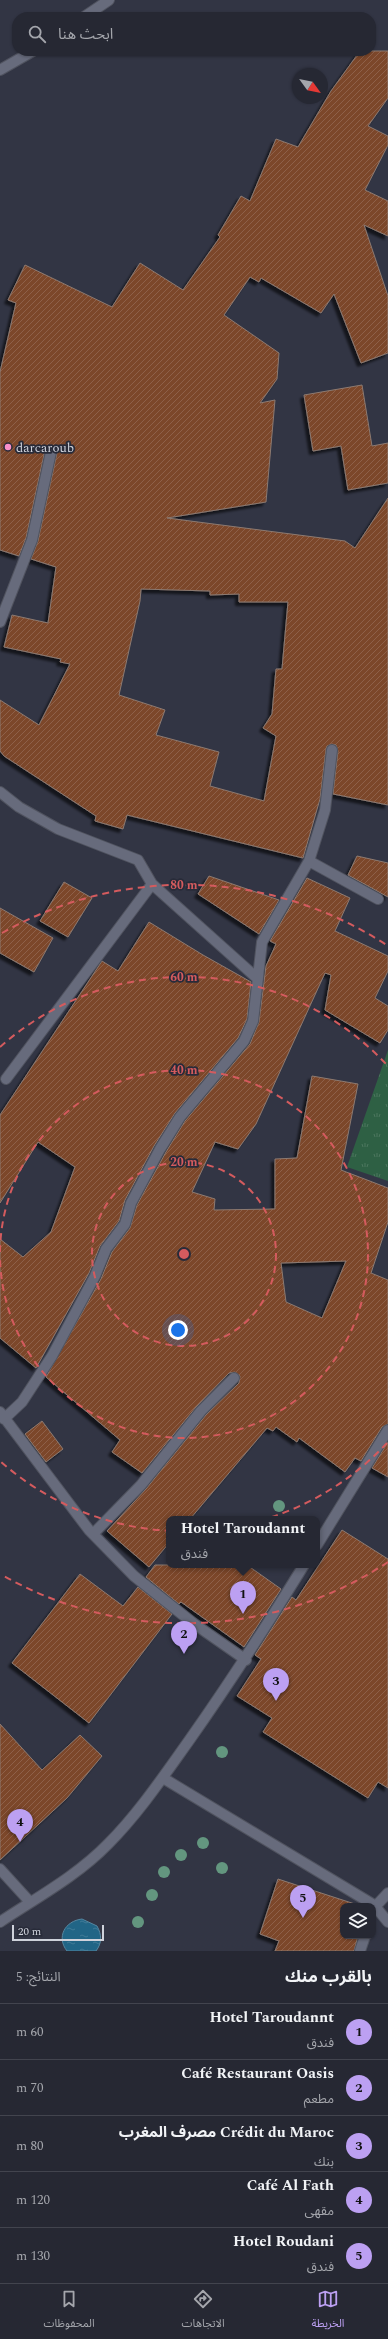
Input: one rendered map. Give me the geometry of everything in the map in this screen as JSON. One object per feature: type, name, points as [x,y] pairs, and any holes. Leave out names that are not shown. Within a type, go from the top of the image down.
[{"type":"street","points":[[91,12],[109,0]]},
{"type":"street","points":[[0,70],[24,56]]},
{"type":"street","points":[[0,622],[5,599],[32,540],[51,452]]},
{"type":"street","points":[[246,1660],[140,1580],[93,1534],[2,1416],[22,1402],[52,1356],[95,1276],[106,1249],[124,1224],[131,1203],[160,1149],[180,1117],[244,1041],[253,1021],[262,942],[309,861],[325,810],[332,750]]},
{"type":"street","points":[[0,792],[19,807],[58,829],[138,860],[152,884],[258,979]]},
{"type":"street","points":[[309,861],[378,898]]},
{"type":"street","points":[[6,1079],[152,884]]},
{"type":"street","points":[[93,1534],[140,1485],[201,1411],[234,1378]]},
{"type":"street","points":[[320,1540],[388,1430]]},
{"type":"street","points":[[0,1922],[82,1868],[108,1844],[163,1778],[246,1660],[302,1568]]},
{"type":"street","points":[[163,1778],[367,1903]]},
{"type":"street","points":[[0,1869],[30,1902]]},
{"type":"street","points":[[376,1905],[388,1893]]},
{"type":"street","points":[[376,1909],[388,1922]]},
{"type":"street","points":[[360,1951],[364,1939]]},
{"type":"green space","points":[[388,1050],[388,1181],[347,1167]]},
{"type":"water","points":[[82,1919],[97,1926],[100,1933],[99,1945],[96,1951],[67,1951],[62,1940],[64,1930],[71,1923]]},
{"type":"building","points":[[376,51],[388,51],[388,98],[368,126],[388,136],[388,145],[365,190],[388,201],[388,236],[364,225],[388,296],[388,353],[361,363],[334,294],[321,313],[261,278],[259,282],[250,277],[224,315],[279,353],[277,379],[260,403],[275,400],[266,502],[167,518],[345,541],[355,548],[388,498],[388,805],[333,794],[338,751],[336,745],[332,744],[327,746],[320,799],[303,858],[127,815],[123,829],[95,821],[96,816],[4,756],[0,751],[0,700],[39,725],[70,664],[60,662],[61,659],[4,647],[12,615],[48,623],[56,567],[31,559],[38,541],[57,453],[56,447],[52,446],[45,450],[26,538],[19,556],[0,550],[0,372],[16,303],[8,300],[25,265],[112,307],[140,263],[183,290],[220,237],[218,235],[241,196],[250,201],[276,139],[298,147],[323,104],[328,104],[328,96],[331,91],[356,56],[376,56]],"holes":[[[141,589],[210,591],[210,595],[239,594],[239,602],[288,602],[282,669],[276,669],[272,714],[263,728],[276,736],[264,801],[210,786],[219,752],[156,735],[165,710],[119,695],[140,601]]]},
{"type":"building","points":[[362,385],[372,446],[388,443],[388,483],[348,490],[341,446],[313,451],[304,395]]},
{"type":"building","points":[[357,856],[388,863],[388,897],[348,875]]},
{"type":"building","points":[[209,876],[279,900],[259,934],[198,894]]},
{"type":"building","points":[[307,878],[350,898],[335,931],[388,956],[388,971],[375,998],[388,1006],[388,1030],[380,1043],[325,1010],[331,975],[325,973],[256,1124],[238,1149],[215,1142],[192,1192],[215,1199],[214,1210],[275,1209],[275,1159],[297,1158],[312,1076],[358,1084],[341,1170],[388,1188],[388,1222],[371,1273],[388,1280],[388,1424],[382,1427],[361,1461],[355,1458],[345,1472],[299,1438],[297,1442],[276,1427],[273,1431],[267,1428],[193,1516],[166,1516],[166,1547],[149,1567],[107,1531],[146,1489],[206,1415],[239,1383],[240,1376],[235,1372],[229,1373],[196,1407],[142,1473],[112,1452],[120,1440],[46,1377],[101,1279],[112,1252],[130,1228],[137,1205],[166,1152],[185,1121],[250,1044],[259,1022],[266,966],[276,944],[270,941]],"holes":[[[346,1261],[322,1318],[286,1302],[281,1263]]]},
{"type":"building","points":[[64,882],[92,898],[68,937],[40,921]]},
{"type":"building","points":[[0,908],[53,938],[34,972],[0,953]]},
{"type":"building","points":[[149,922],[251,982],[247,1019],[238,1038],[175,1113],[154,1146],[125,1200],[119,1221],[100,1246],[89,1273],[36,1368],[0,1338],[0,1239],[23,1257],[51,1232],[75,1167],[38,1142],[0,1203],[0,1115],[102,961],[118,971]]},
{"type":"building","points":[[42,1421],[63,1449],[46,1462],[25,1434]]},
{"type":"building","points":[[388,1442],[388,1477],[372,1468]]},
{"type":"building","points":[[342,1530],[388,1559],[388,1788],[378,1782],[368,1798],[263,1732],[272,1718],[237,1696],[261,1659],[255,1655],[292,1597],[296,1600],[317,1568],[320,1568],[320,1563]]},
{"type":"building","points":[[155,1565],[166,1565],[166,1568],[251,1568],[281,1589],[244,1647],[181,1602],[179,1604],[146,1577]]},
{"type":"building","points":[[80,1574],[123,1606],[138,1587],[172,1614],[89,1723],[12,1663]]},
{"type":"building","points":[[0,1724],[42,1770],[80,1735],[102,1756],[67,1798],[0,1860]]},
{"type":"building","points":[[278,1879],[352,1903],[340,1903],[340,1939],[357,1939],[354,1951],[275,1951],[279,1941],[260,1934]]},
{"type":"place","name":"darcaroub","points":[[8,447]]},
{"type":"place","name":"Hotel Taroudannt","points":[[243,1614]]},
{"type":"place","name":"Café Restaurant Oasis","points":[[184,1654]]},
{"type":"place","name":"Crédit du Maroc مصرف المغرب","points":[[276,1701]]},
{"type":"place","name":"Café Al Fath","points":[[20,1842]]},
{"type":"place","name":"Hotel Roudani","points":[[303,1918]]}]
